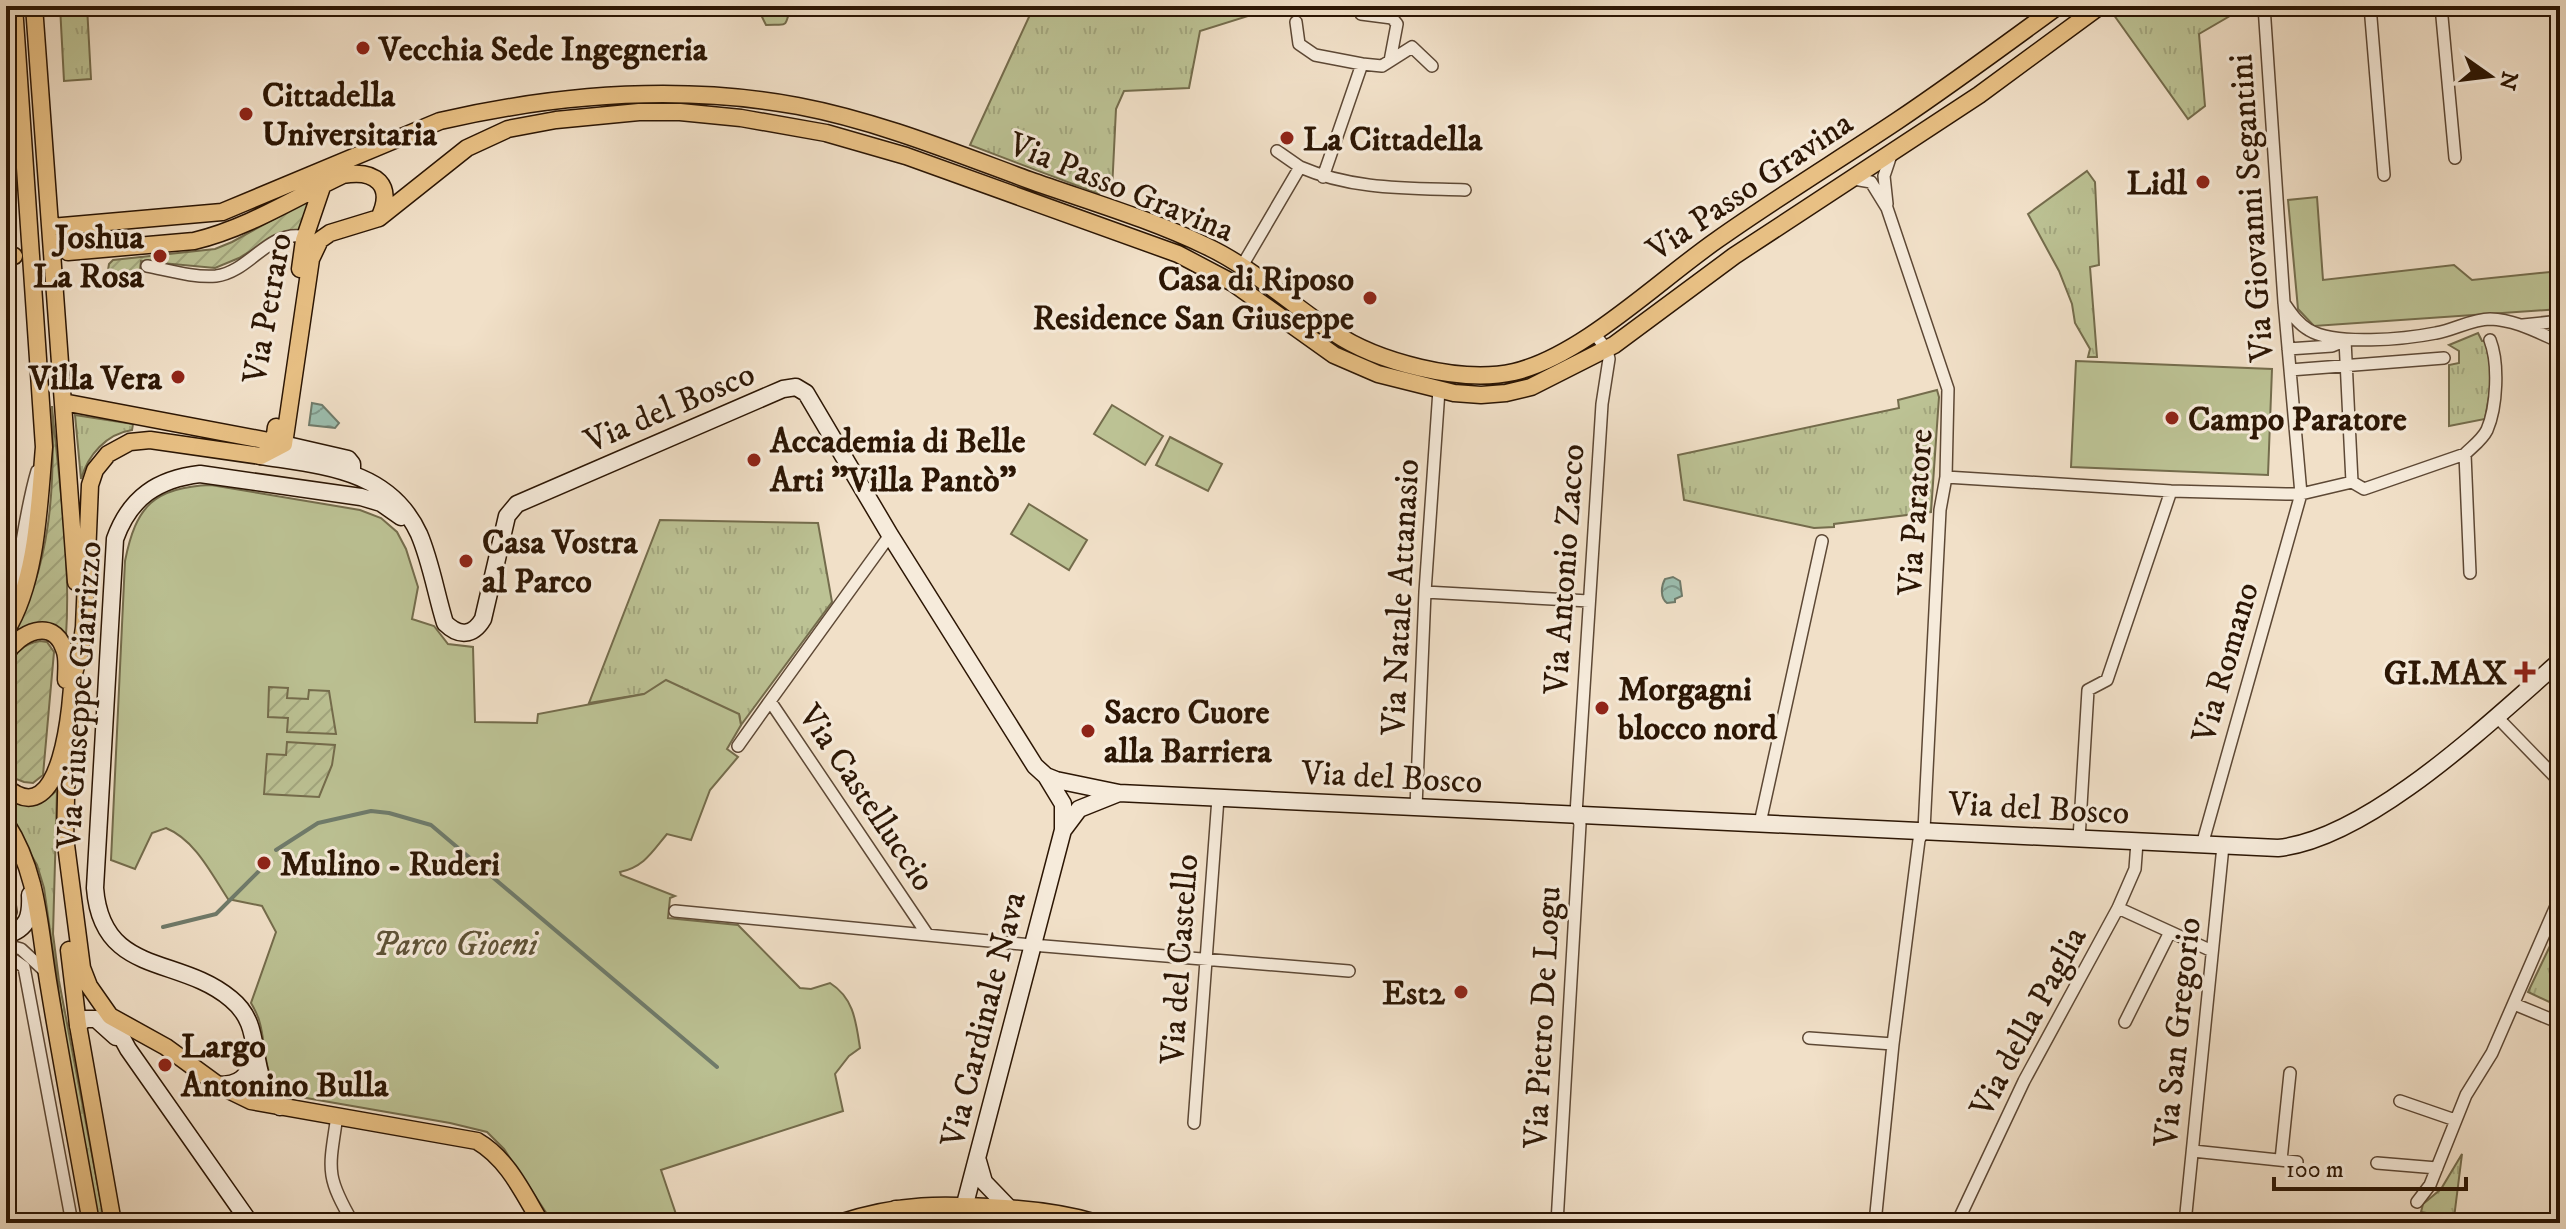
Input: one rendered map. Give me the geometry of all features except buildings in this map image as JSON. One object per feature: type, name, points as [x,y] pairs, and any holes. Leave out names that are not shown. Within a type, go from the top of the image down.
[{"type":"main road","points":[[9,621],[29,570],[44,447],[14,6]]},
{"type":"main road","points":[[6,787],[24,797],[35,797],[44,793],[55,775],[68,720],[73,677],[75,550],[34,6]]},
{"type":"main road","name":"Via Passo Gravina","points":[[379,218],[467,148],[508,129],[556,120],[639,112],[680,112],[768,121],[826,133],[906,156],[1178,254],[1233,283],[1346,362],[1439,390],[1481,395],[1515,391],[1531,387],[1607,350],[1734,256],[1979,95],[2100,6]]},
{"type":"main road","name":"Via Passo Gravina","points":[[51,227],[222,212],[440,121],[524,105],[637,92],[684,92],[745,98],[800,107],[910,136],[1189,238],[1242,266],[1344,339],[1380,354],[1440,371],[1470,375],[1511,372],[1548,359],[1594,333],[1710,245],[1961,78],[2050,8]]},
{"type":"main road","points":[[6,15],[22,96]]},
{"type":"main road","points":[[323,184],[379,147]]},
{"type":"main road","points":[[68,252],[213,237],[234,230],[343,175],[359,172],[375,176],[385,202],[379,218],[330,233],[310,243]]},
{"type":"main road","name":"Via Petraro","points":[[279,445],[310,243],[323,184]]},
{"type":"main road","name":"Via del Bosco","points":[[73,677],[84,627],[90,485],[95,470],[108,454],[130,442],[150,440],[296,462],[352,474],[388,491],[408,515],[419,535],[445,623],[460,633],[473,631],[483,619],[507,516],[517,504],[783,389],[796,387],[806,393],[1024,750],[1046,776],[1077,786],[1119,793],[2271,849],[2298,846],[2325,835],[2358,819],[2414,784],[2560,661]]},
{"type":"main road","points":[[63,402],[348,459],[352,464],[350,482],[335,493]]},
{"type":"main road","points":[[261,456],[279,445]]},
{"type":"main road","points":[[279,445],[296,462]]},
{"type":"main road","name":"Via Giuseppe Giarrizzo","points":[[280,1107],[262,1085],[250,1023],[238,1004],[221,990],[127,951],[107,932],[97,908],[95,888],[115,539],[135,502],[161,483],[180,477],[213,474],[335,493]]},
{"type":"main road","points":[[335,493],[381,503],[419,535]]},
{"type":"main road","points":[[6,654],[21,636],[31,631],[41,631],[59,638],[66,657],[66,921],[78,1025],[113,1223]]},
{"type":"main road","points":[[1046,776],[1063,804],[1063,830]]},
{"type":"main road","points":[[1063,830],[1079,809],[1119,793]]},
{"type":"main road","points":[[6,823],[29,870],[35,890],[91,1223]]},
{"type":"main road","name":"Via Cardinale Nava","points":[[960,1223],[1063,830]]},
{"type":"main road","points":[[65,839],[82,968],[89,986],[128,1049],[250,1223]]},
{"type":"main road","points":[[6,935],[24,927],[31,917],[29,870]]},
{"type":"main road","points":[[110,1016],[151,1038],[218,1085],[251,1101],[477,1141],[503,1161],[541,1223]]},
{"type":"main road","points":[[78,1025],[85,1019],[96,1019],[128,1049]]},
{"type":"main road","points":[[218,1085],[241,1082],[248,1076],[255,1047]]},
{"type":"main road","points":[[977,1160],[984,1182],[1007,1208]]},
{"type":"main road","points":[[839,1223],[895,1209],[932,1204],[1060,1213],[1097,1223]]},
{"type":"main road","points":[[978,1223],[1007,1208]]},
{"type":"main road","points":[[895,1209],[915,1214],[928,1223]]},
{"type":"street","points":[[2370,6],[2384,175]]},
{"type":"street","points":[[2441,6],[2455,158]]},
{"type":"street","name":"Via Giovanni Segantini","points":[[2263,8],[2301,494]]},
{"type":"street","points":[[1361,14],[1392,18],[1397,24],[1390,61]]},
{"type":"street","points":[[1296,22],[1299,44],[1315,55],[1382,66],[1412,47],[1432,66]]},
{"type":"street","points":[[1323,177],[1362,64]]},
{"type":"street","points":[[1277,151],[1300,167],[1323,177],[1369,187],[1465,190]]},
{"type":"street","name":"Via Paratore","points":[[1887,208],[1884,176],[1893,152]]},
{"type":"street","points":[[1242,266],[1300,167]]},
{"type":"street","name":"Via Paratore","points":[[1854,179],[1871,182],[1887,208],[1948,389],[1946,477],[1940,510],[1924,830],[1919,840],[1893,1044],[1875,1223]]},
{"type":"street","points":[[147,266],[216,276],[239,267],[287,236],[301,236],[310,243]]},
{"type":"street","points":[[2284,302],[2305,328],[2322,336],[2345,340],[2435,333],[2481,320],[2522,325],[2560,321]]},
{"type":"street","points":[[2522,325],[2560,342]]},
{"type":"street","points":[[1594,333],[1607,350]]},
{"type":"street","points":[[2288,349],[2332,346],[2345,340]]},
{"type":"street","points":[[2345,340],[2352,482]]},
{"type":"street","points":[[1946,477],[2171,491],[2301,494],[2352,482],[2364,489],[2465,454],[2485,434],[2490,418],[2496,361],[2490,340]]},
{"type":"street","name":"Via Antonio Zacco","points":[[1576,814],[1602,404],[1609,369],[1607,350]]},
{"type":"street","points":[[2290,370],[2444,358]]},
{"type":"street","name":"Via Natale Attanasio","points":[[1416,807],[1425,592],[1439,390]]},
{"type":"street","points":[[2465,454],[2470,573]]},
{"type":"street","points":[[2079,839],[2088,690],[2107,680],[2171,491]]},
{"type":"street","name":"Via Romano","points":[[2202,845],[2301,494]]},
{"type":"street","name":"Via Castelluccio","points":[[890,535],[770,701],[927,934]]},
{"type":"street","points":[[1760,823],[1822,541]]},
{"type":"street","points":[[1425,592],[1589,601]]},
{"type":"street","points":[[738,746],[770,701]]},
{"type":"street","points":[[2496,716],[2560,782]]},
{"type":"street","name":"Via del Castello","points":[[1194,1123],[1218,798]]},
{"type":"street","name":"Via Pietro De Logu","points":[[1557,1223],[1580,824],[1576,814]]},
{"type":"street","name":"Via della Paglia","points":[[1957,1223],[2024,1081],[2118,908],[2135,869],[2137,842]]},
{"type":"street","name":"Via San Gregorio","points":[[2185,1223],[2223,846]]},
{"type":"street","points":[[6,879],[11,912]]},
{"type":"street","points":[[2417,1202],[2430,1185],[2466,1095],[2492,1053],[2559,901]]},
{"type":"street","points":[[2118,908],[2212,951]]},
{"type":"street","points":[[675,911],[1349,971]]},
{"type":"street","points":[[2125,1022],[2170,932]]},
{"type":"street","points":[[6,945],[21,949],[47,973]]},
{"type":"street","points":[[6,960],[14,960],[24,967],[72,1223]]},
{"type":"street","points":[[2514,1004],[2560,1023]]},
{"type":"street","points":[[128,1049],[139,1048],[151,1038]]},
{"type":"street","points":[[1809,1038],[1893,1044]]},
{"type":"street","points":[[2281,1160],[2290,1073]]},
{"type":"street","points":[[2400,1101],[2455,1120]]},
{"type":"street","points":[[337,1116],[330,1171],[334,1190],[353,1223]]},
{"type":"street","points":[[2193,1151],[2297,1162]]},
{"type":"street","points":[[2377,1163],[2437,1168]]},
{"type":"green space","points":[[60,6],[87,6],[91,79],[64,81]]},
{"type":"green space","points":[[765,6],[791,6],[786,22],[766,25],[762,17]]},
{"type":"green space","points":[[1034,6],[1280,6],[1200,31],[1189,88],[1124,91],[1116,109],[1112,190],[1106,189],[1099,194],[970,145]]},
{"type":"green space","points":[[2117,6],[2247,6],[2199,34],[2205,106],[2188,119],[2111,11]]},
{"type":"green space","points":[[2087,171],[2095,182],[2099,265],[2090,267],[2097,357],[2088,357],[2090,349],[2075,323],[2072,304],[2059,271],[2028,214]]},
{"type":"green space","points":[[2317,197],[2323,280],[2454,265],[2472,280],[2560,271],[2560,309],[2314,326],[2298,309],[2288,200]]},
{"type":"green space","points":[[307,201],[309,203],[298,232],[275,236],[239,258],[215,268],[141,261],[139,277],[107,276],[113,260],[215,249]]},
{"type":"green space","points":[[2478,333],[2482,341],[2486,341],[2492,378],[2485,419],[2449,426],[2449,365],[2459,363],[2459,351],[2449,345]]},
{"type":"green space","name":"Campo Paratore","points":[[2076,361],[2272,369],[2268,475],[2071,467]]},
{"type":"green space","points":[[1937,390],[1931,512],[1814,528],[1684,500],[1678,455],[1899,408],[1898,400]]},
{"type":"green space","points":[[1112,405],[1163,436],[1145,465],[1094,434]]},
{"type":"green space","points":[[52,406],[66,549],[66,636],[10,637],[24,611],[43,555],[53,465]]},
{"type":"green space","points":[[75,415],[133,424],[132,430],[114,436],[99,447],[81,479]]},
{"type":"green space","points":[[1170,437],[1222,464],[1208,491],[1156,465]]},
{"type":"green space","name":"Parco Gioeni","points":[[211,485],[360,510],[381,518],[397,532],[418,587],[412,619],[434,626],[448,644],[473,647],[475,722],[537,723],[538,714],[644,694],[666,680],[739,714],[741,725],[727,749],[738,757],[710,790],[691,840],[667,834],[641,863],[620,872],[675,896],[670,898],[668,918],[738,925],[800,988],[811,989],[830,983],[838,989],[852,1011],[860,1048],[835,1074],[843,1111],[661,1170],[679,1223],[553,1223],[504,1149],[487,1132],[289,1095],[280,1089],[269,1072],[262,1031],[251,1003],[276,932],[262,906],[228,899],[194,849],[166,828],[152,833],[135,869],[111,860],[125,561],[130,542],[142,513],[162,495]]},
{"type":"green space","points":[[1029,504],[1087,540],[1069,570],[1011,534]]},
{"type":"green space","points":[[660,520],[818,523],[832,602],[741,725],[739,714],[644,694],[589,703]]},
{"type":"green space","points":[[40,641],[47,642],[54,652],[43,775],[33,783],[16,779],[6,763],[6,669],[20,650]]},
{"type":"green space","points":[[269,687],[288,688],[287,698],[308,699],[309,690],[329,691],[336,734],[287,732],[288,718],[268,717]]},
{"type":"green space","points":[[287,742],[335,745],[332,765],[319,797],[264,794],[267,754],[286,755]]},
{"type":"green space","points":[[57,790],[53,934],[59,981],[105,1223],[99,1223],[65,1037],[44,888],[37,865],[6,812],[6,794],[39,800]]},
{"type":"green space","points":[[2560,925],[2560,1007],[2528,992]]},
{"type":"green space","points":[[2462,1154],[2454,1218],[2421,1212],[2423,1204],[2441,1189]]},
{"type":"water","points":[[312,403],[322,405],[339,423],[335,428],[309,425]]},
{"type":"water","points":[[1673,577],[1680,581],[1682,596],[1675,602],[1667,603],[1662,595],[1663,585],[1665,579]]},
{"type":"waterway","points":[[276,850],[318,823],[371,811],[431,825],[717,1067]]},
{"type":"waterway","points":[[163,927],[216,914],[261,869]]},
{"type":"place","name":"Vecchia Sede Ingegneria","points":[[363,48]]},
{"type":"place","name":"Cittadella Universitaria","points":[[246,114]]},
{"type":"place","name":"La Cittadella","points":[[1287,138]]},
{"type":"place","name":"Lidl","points":[[2203,182]]},
{"type":"place","name":"Joshua La Rosa","points":[[160,256]]},
{"type":"place","name":"Casa di Riposo Residence San Giuseppe","points":[[1370,298]]},
{"type":"place","name":"Villa Vera","points":[[178,377]]},
{"type":"place","name":"Campo Paratore","points":[[2172,418]]},
{"type":"place","name":"Accademia di Belle Arti \"Villa Pantò\"","points":[[754,460]]},
{"type":"place","name":"Casa Vostra al Parco","points":[[466,561]]},
{"type":"place","name":"GI.MAX","points":[[2525,672]]},
{"type":"place","name":"Morgagni blocco nord","points":[[1602,708]]},
{"type":"place","name":"Sacro Cuore alla Barriera","points":[[1088,731]]},
{"type":"place","name":"Mulino - Ruderi","points":[[264,863]]},
{"type":"place","name":"Est2","points":[[1461,992]]},
{"type":"place","name":"Largo Antonino Bulla","points":[[165,1065]]}]
